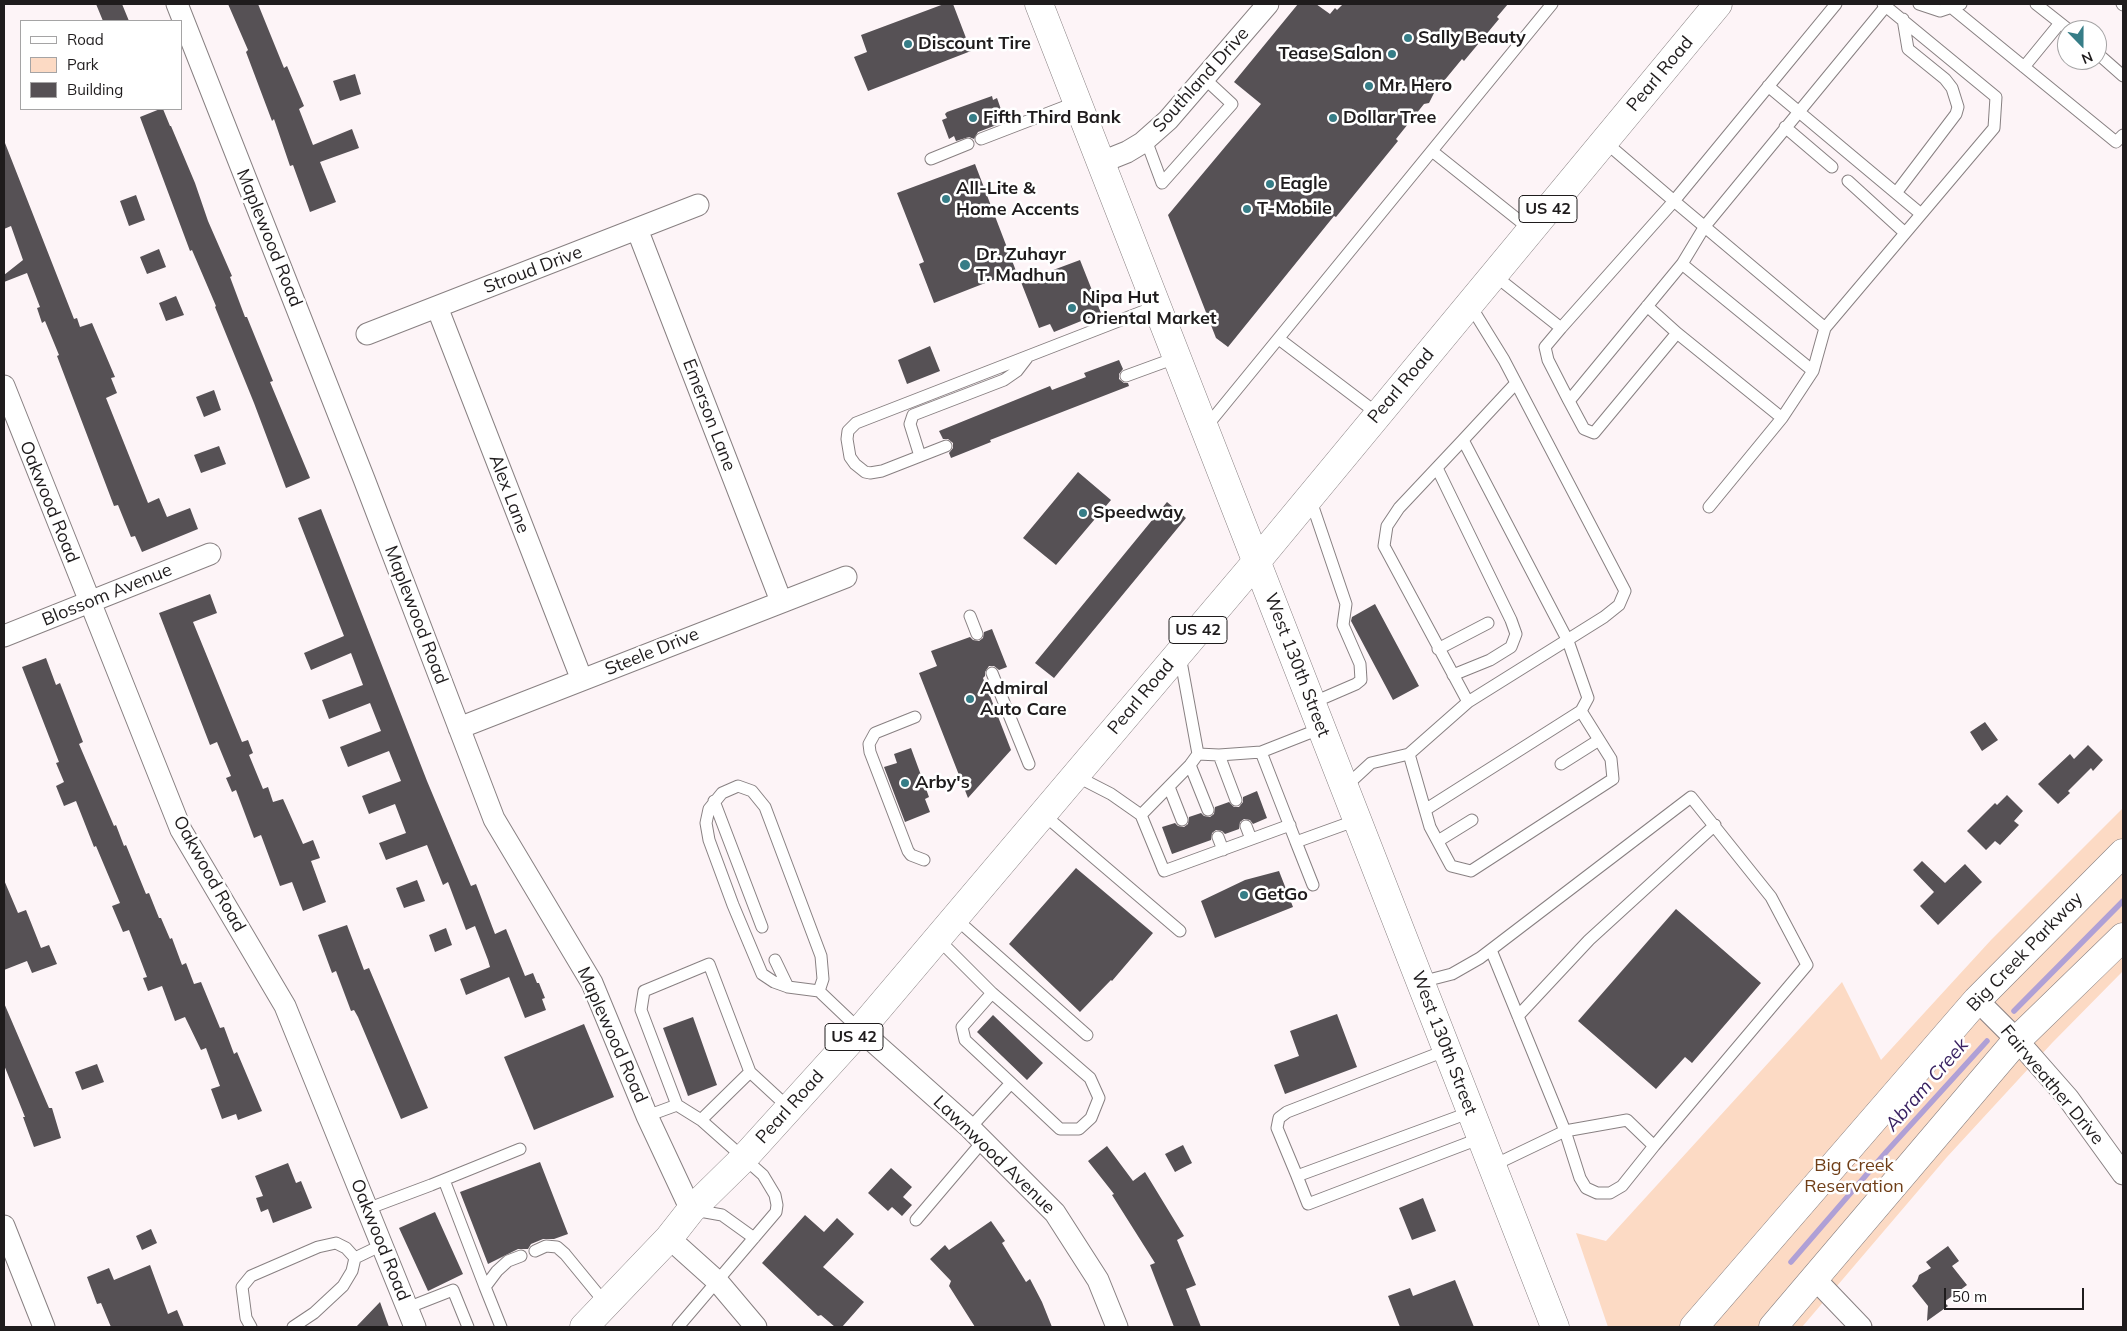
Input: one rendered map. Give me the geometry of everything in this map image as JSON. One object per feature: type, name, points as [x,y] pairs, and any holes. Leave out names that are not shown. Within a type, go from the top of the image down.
[{"type":"main road","name":"West 130th Street","points":[[1040,4],[1555,1327]]},
{"type":"main road","name":"Pearl Road","points":[[584,1327],[669,1238],[691,1210],[744,1158],[860,1030],[1257,560],[1718,4]]},
{"type":"main road","name":"Big Creek Parkway","points":[[1694,1327],[1977,1000],[2123,852]]},
{"type":"main road","points":[[1774,1327],[2017,1040],[2123,937]]},
{"type":"street","name":"Maplewood Road","points":[[177,4],[368,488],[494,819],[592,983],[648,1116],[691,1210]]},
{"type":"street","name":"Southland Drive","points":[[1102,162],[1127,152],[1146,140],[1168,120],[1268,4]]},
{"type":"street","name":"Stroud Drive","points":[[367,334],[698,205]]},
{"type":"street","name":"Emerson Lane","points":[[637,229],[781,601]]},
{"type":"street","name":"Alex Lane","points":[[436,307],[582,680]]},
{"type":"street","name":"Oakwood Road","points":[[4,386],[181,830],[286,1006],[411,1318]]},
{"type":"street","name":"Blossom Avenue","points":[[4,636],[210,554]]},
{"type":"street","name":"Steele Drive","points":[[459,728],[846,577]]},
{"type":"street","name":"Fairweather Drive","points":[[1977,1000],[2017,1040],[2068,1098],[2123,1174]]},
{"type":"street","name":"Lawnwood Avenue","points":[[860,1030],[976,1135],[1055,1213],[1098,1280],[1117,1327]]},
{"type":"street","points":[[4,1226],[44,1327]]},
{"type":"street","points":[[669,1238],[718,1282],[756,1327]]},
{"type":"street","points":[[1815,1279],[1861,1327]]},
{"type":"lane","points":[[1206,427],[1552,4]]},
{"type":"lane","points":[[1677,333],[1594,433],[1584,430],[1548,360],[1545,347],[1674,201],[1836,4]]},
{"type":"lane","points":[[1920,4],[1940,11],[1957,6],[2024,67],[2116,142],[2123,135]]},
{"type":"lane","points":[[2036,4],[2057,20]]},
{"type":"lane","points":[[1569,401],[1682,264],[1705,226],[1884,5],[1904,20],[1996,97],[1994,128],[1825,328],[1814,371],[1782,418],[1709,507]]},
{"type":"lane","points":[[1896,193],[1956,114],[1958,107],[1952,88],[1945,79],[1908,49],[1904,20]]},
{"type":"lane","points":[[2024,67],[2057,33]]},
{"type":"lane","points":[[2107,62],[2123,76]]},
{"type":"lane","points":[[1146,140],[1162,183],[1232,104],[1204,78]]},
{"type":"lane","points":[[1768,86],[1921,214]]},
{"type":"lane","points":[[981,139],[1078,102]]},
{"type":"lane","points":[[1785,127],[1832,167]]},
{"type":"lane","points":[[1604,141],[1825,328]]},
{"type":"lane","points":[[931,159],[968,144]]},
{"type":"lane","points":[[1432,151],[1531,230]]},
{"type":"lane","points":[[1848,181],[1905,233]]},
{"type":"lane","points":[[1682,264],[1814,371]]},
{"type":"lane","points":[[1494,274],[1560,328]]},
{"type":"lane","points":[[1345,788],[1370,763],[1408,754],[1468,702],[1568,642],[1619,605],[1625,591],[1504,360],[1469,304]]},
{"type":"lane","points":[[946,446],[882,471],[865,472],[859,469],[850,457],[847,439],[848,432],[856,423],[1158,306]]},
{"type":"lane","points":[[1647,306],[1677,333],[1782,418]]},
{"type":"lane","points":[[1279,339],[1378,414]]},
{"type":"lane","points":[[920,456],[910,424],[913,415],[1004,380],[1017,371],[1028,356]]},
{"type":"lane","points":[[1126,376],[1178,357]]},
{"type":"lane","points":[[1468,702],[1384,546],[1387,526],[1399,508],[1516,383]]},
{"type":"lane","points":[[1425,810],[1581,711],[1588,698],[1568,642],[1463,440]]},
{"type":"lane","points":[[1437,468],[1511,620],[1516,634],[1511,647],[1490,660],[1452,675]]},
{"type":"lane","points":[[1309,496],[1346,604],[1343,625],[1360,664],[1362,680],[1312,703]]},
{"type":"lane","points":[[970,616],[977,634]]},
{"type":"lane","points":[[1438,649],[1488,623]]},
{"type":"lane","points":[[1141,815],[1198,754],[1179,652]]},
{"type":"lane","points":[[992,673],[1029,764]]},
{"type":"lane","points":[[1408,754],[1430,826],[1451,866],[1471,871],[1613,779],[1611,759],[1581,711]]},
{"type":"lane","points":[[915,718],[875,733],[869,744],[870,752],[908,851],[911,855],[924,860]]},
{"type":"lane","points":[[1198,754],[1219,755],[1261,752],[1322,728]]},
{"type":"lane","points":[[1561,764],[1599,740]]},
{"type":"lane","points":[[1261,752],[1313,885]]},
{"type":"lane","points":[[1219,755],[1236,800]]},
{"type":"lane","points":[[1190,764],[1208,810]]},
{"type":"lane","points":[[1075,776],[1111,794],[1141,815],[1164,871],[1290,825]]},
{"type":"lane","points":[[819,990],[823,979],[821,956],[765,807],[752,790],[738,786],[722,793],[709,809],[706,823],[709,840],[733,905],[762,974],[774,982],[788,987],[819,990],[860,1030]]},
{"type":"lane","points":[[1169,787],[1182,820]]},
{"type":"lane","points":[[1421,982],[1452,974],[1491,950],[1691,797],[1771,897],[1807,965],[1622,1186],[1610,1193],[1597,1193],[1586,1188],[1580,1178],[1565,1131],[1491,950]]},
{"type":"lane","points":[[714,801],[762,927]]},
{"type":"lane","points":[[1043,814],[1180,931]]},
{"type":"lane","points":[[1296,842],[1357,820]]},
{"type":"lane","points":[[1438,841],[1472,820]]},
{"type":"lane","points":[[1246,826],[1251,839]]},
{"type":"lane","points":[[1518,1016],[1589,940],[1715,826]]},
{"type":"lane","points":[[1218,837],[1223,850]]},
{"type":"lane","points":[[1192,847],[1196,859]]},
{"type":"lane","points":[[955,918],[1087,1035]]},
{"type":"lane","points":[[937,938],[992,993],[1090,1078],[1099,1098],[1091,1118],[1078,1129],[1060,1129],[965,1040],[962,1027],[992,993]]},
{"type":"lane","points":[[775,960],[788,987]]},
{"type":"lane","points":[[678,1327],[776,1212],[777,1205],[775,1195],[763,1175],[701,1120],[677,1105],[641,1010],[644,991],[708,964],[750,1072],[789,1108]]},
{"type":"lane","points":[[1447,1050],[1287,1112],[1280,1118],[1277,1128],[1308,1204],[1481,1138]]},
{"type":"lane","points":[[701,1120],[750,1072]]},
{"type":"lane","points":[[916,1220],[1011,1083]]},
{"type":"lane","points":[[648,1116],[677,1105]]},
{"type":"lane","points":[[1297,1176],[1471,1112]]},
{"type":"lane","points":[[1492,1166],[1565,1131],[1627,1120],[1654,1146]]},
{"type":"lane","points":[[367,1209],[520,1149]]},
{"type":"lane","points":[[444,1180],[501,1327]]},
{"type":"lane","points":[[691,1210],[722,1215],[754,1238]]},
{"type":"lane","points":[[251,1327],[246,1318],[242,1287],[251,1276],[318,1247],[336,1243],[346,1248],[354,1258],[352,1271],[342,1286],[314,1313],[293,1327]]},
{"type":"lane","points":[[354,1258],[382,1245]]},
{"type":"lane","points":[[535,1251],[546,1246],[557,1247],[565,1254],[606,1304]]},
{"type":"lane","points":[[485,1287],[508,1261],[520,1256]]},
{"type":"lane","points":[[411,1318],[453,1290],[468,1327]]},
{"type":"green space","name":"Big Creek Reservation","points":[[2123,808],[2123,971],[2052,1043],[1947,1157],[1802,1327],[1608,1327],[1576,1233],[1606,1241],[1842,982],[1881,1060],[1991,940]]},
{"type":"building","points":[[96,4],[122,4],[129,20],[103,20]]},
{"type":"building","points":[[228,4],[258,4],[284,68],[287,66],[304,106],[299,109],[313,145],[352,129],[359,148],[320,162],[336,202],[310,212],[293,165],[290,166],[274,119],[272,121],[246,52],[248,50]]},
{"type":"building","points":[[944,4],[953,4],[971,51],[868,91],[854,57],[867,52],[861,35]]},
{"type":"building","points":[[1298,4],[1316,4],[1330,14],[1335,8],[1337,10],[1343,4],[1508,4],[1497,17],[1499,19],[1464,61],[1462,59],[1434,93],[1429,103],[1424,104],[1396,139],[1398,141],[1336,217],[1334,216],[1228,347],[1216,338],[1168,215],[1261,104],[1234,82]]},
{"type":"building","points":[[355,74],[361,94],[340,101],[333,81]]},
{"type":"building","points":[[992,96],[993,100],[997,98],[1004,118],[1000,119],[1002,123],[978,132],[974,139],[969,137],[956,141],[954,136],[949,139],[942,120],[947,118],[945,114],[947,112]]},
{"type":"building","points":[[158,110],[163,110],[171,126],[195,183],[208,221],[232,276],[230,277],[245,317],[247,317],[273,381],[270,382],[310,478],[286,488],[216,306],[192,250],[190,251],[140,117]]},
{"type":"building","points":[[5,143],[74,319],[77,318],[80,327],[92,323],[115,377],[111,378],[117,393],[106,398],[148,503],[159,498],[167,517],[190,508],[198,529],[142,552],[135,536],[131,537],[118,505],[114,506],[57,356],[59,355],[45,321],[42,323],[37,308],[40,307],[27,273],[4,282],[4,275],[23,260],[11,226],[4,229]]},
{"type":"building","points":[[975,164],[1016,271],[934,303],[919,264],[924,262],[897,193]]},
{"type":"building","points":[[136,195],[145,220],[129,226],[120,201]]},
{"type":"building","points":[[159,249],[166,267],[147,274],[140,257]]},
{"type":"building","points":[[1080,260],[1101,313],[1054,332],[1050,324],[1039,328],[1021,282]]},
{"type":"building","points":[[176,296],[184,315],[166,321],[159,303]]},
{"type":"building","points":[[930,346],[940,371],[907,384],[898,360]]},
{"type":"building","points":[[1119,360],[1123,369],[1119,374],[1119,379],[1124,383],[1128,383],[1129,386],[990,440],[991,442],[951,458],[949,453],[953,448],[953,443],[948,439],[943,439],[939,431],[1050,386],[1052,390],[1086,377],[1084,373]]},
{"type":"building","points":[[214,390],[221,410],[204,417],[196,397]]},
{"type":"building","points":[[219,446],[226,464],[201,473],[194,455]]},
{"type":"building","points":[[1078,472],[1111,500],[1056,565],[1023,538]]},
{"type":"building","points":[[1167,502],[1186,518],[1054,678],[1035,663]]},
{"type":"building","points":[[321,509],[427,781],[471,886],[476,884],[495,934],[506,929],[525,976],[533,973],[545,998],[542,999],[546,1010],[525,1018],[509,977],[466,995],[460,979],[490,967],[475,926],[466,930],[448,882],[443,885],[427,845],[386,860],[379,843],[406,833],[395,804],[369,814],[362,796],[401,781],[389,751],[348,767],[340,747],[381,731],[370,703],[329,719],[322,700],[363,685],[351,653],[311,670],[304,653],[344,636],[298,518]]},
{"type":"building","points":[[210,594],[217,613],[193,622],[242,742],[248,740],[253,753],[249,755],[263,789],[268,787],[273,802],[283,799],[303,844],[313,840],[320,858],[311,861],[326,902],[303,911],[292,882],[280,886],[261,835],[254,838],[236,790],[232,792],[226,778],[231,776],[217,742],[210,745],[159,613]]},
{"type":"building","points":[[1375,604],[1419,686],[1393,700],[1351,621],[1352,617]]},
{"type":"building","points":[[992,629],[1007,667],[999,670],[994,666],[989,666],[983,678],[1011,750],[968,798],[919,673],[937,666],[931,651],[970,637],[973,640],[979,641],[983,638],[984,632]]},
{"type":"building","points":[[46,658],[56,685],[60,683],[83,742],[79,744],[114,826],[116,825],[124,846],[126,845],[146,894],[149,893],[159,918],[161,918],[170,939],[172,938],[182,965],[186,963],[194,984],[201,982],[220,1028],[224,1027],[234,1054],[237,1052],[262,1111],[238,1120],[236,1114],[222,1119],[211,1089],[220,1086],[206,1048],[201,1050],[185,1017],[175,1021],[162,986],[148,991],[143,978],[147,977],[129,930],[123,932],[112,906],[120,903],[96,846],[94,847],[76,801],[64,806],[56,786],[64,782],[56,763],[59,762],[22,667]]},
{"type":"building","points":[[1985,722],[1998,740],[1982,751],[1970,732]]},
{"type":"building","points":[[2088,745],[2103,760],[2093,771],[2091,768],[2058,804],[2038,784],[2070,754],[2074,759]]},
{"type":"building","points":[[911,748],[929,797],[925,799],[930,812],[905,822],[884,767],[897,763],[894,754]]},
{"type":"building","points":[[1257,791],[1267,818],[1253,824],[1250,820],[1244,819],[1240,822],[1239,829],[1225,834],[1222,831],[1216,830],[1212,833],[1211,840],[1172,854],[1162,827],[1175,823],[1178,826],[1184,827],[1188,824],[1189,817],[1201,813],[1204,816],[1210,817],[1214,814],[1215,807],[1229,802],[1234,807],[1239,807],[1243,802],[1243,797]]},
{"type":"building","points":[[2007,795],[2023,811],[2014,821],[2019,825],[2000,845],[1995,841],[1986,850],[1967,831],[1995,803],[1997,805]]},
{"type":"building","points":[[1922,861],[1945,883],[1965,864],[1982,882],[1938,925],[1920,906],[1934,892],[1913,870]]},
{"type":"building","points":[[1076,868],[1153,933],[1112,981],[1080,1012],[1009,944]]},
{"type":"building","points":[[1279,871],[1293,907],[1215,938],[1201,901],[1245,880]]},
{"type":"building","points":[[4,880],[18,913],[26,910],[41,948],[49,945],[57,964],[32,973],[27,961],[4,970]]},
{"type":"building","points":[[417,880],[425,901],[404,908],[396,888]]},
{"type":"building","points":[[1676,909],[1761,983],[1692,1063],[1685,1057],[1656,1089],[1578,1021]]},
{"type":"building","points":[[347,925],[364,970],[369,968],[428,1108],[401,1119],[358,1017],[354,1010],[351,1011],[336,971],[332,973],[318,935]]},
{"type":"building","points":[[446,928],[452,945],[435,952],[429,935]]},
{"type":"building","points":[[4,1003],[49,1108],[52,1108],[61,1138],[34,1147],[23,1117],[25,1117],[4,1065]]},
{"type":"building","points":[[1337,1014],[1357,1067],[1285,1094],[1274,1065],[1299,1056],[1290,1031]]},
{"type":"building","points":[[993,1015],[1043,1063],[1027,1080],[977,1032]]},
{"type":"building","points":[[693,1017],[717,1085],[688,1096],[663,1028]]},
{"type":"building","points":[[584,1024],[614,1097],[534,1130],[504,1057]]},
{"type":"building","points":[[97,1064],[104,1082],[82,1090],[75,1072]]},
{"type":"building","points":[[1183,1145],[1192,1163],[1175,1172],[1165,1154]]},
{"type":"building","points":[[1107,1146],[1133,1181],[1145,1172],[1184,1236],[1177,1240],[1196,1285],[1186,1289],[1201,1327],[1174,1327],[1150,1265],[1155,1263],[1112,1195],[1114,1194],[1088,1161]]},
{"type":"building","points":[[540,1162],[568,1234],[554,1239],[543,1239],[531,1244],[528,1249],[518,1249],[488,1264],[460,1192]]},
{"type":"building","points":[[288,1163],[296,1183],[301,1181],[312,1208],[273,1223],[268,1209],[261,1212],[256,1198],[263,1196],[255,1176]]},
{"type":"building","points":[[891,1168],[912,1187],[903,1197],[912,1205],[902,1216],[892,1207],[888,1211],[868,1193]]},
{"type":"building","points":[[1423,1198],[1436,1231],[1412,1240],[1399,1208]]},
{"type":"building","points":[[435,1212],[463,1274],[428,1291],[399,1228]]},
{"type":"building","points":[[805,1215],[824,1232],[837,1218],[854,1234],[823,1267],[864,1302],[842,1327],[835,1327],[821,1315],[818,1316],[762,1263]]},
{"type":"building","points":[[991,1221],[1005,1241],[1002,1243],[1026,1282],[1030,1279],[1052,1327],[975,1327],[949,1286],[951,1281],[930,1259],[945,1245],[949,1250]]},
{"type":"building","points":[[151,1229],[157,1243],[142,1250],[136,1236]]},
{"type":"building","points":[[1948,1246],[1959,1261],[1952,1266],[1967,1285],[1944,1302],[1948,1306],[1927,1321],[1928,1306],[1912,1286],[1917,1281],[1919,1275],[1931,1268],[1926,1262]]},
{"type":"building","points":[[150,1265],[168,1314],[177,1310],[184,1327],[111,1327],[101,1303],[97,1304],[87,1277],[109,1268],[114,1280]]},
{"type":"building","points":[[1455,1280],[1474,1327],[1400,1327],[1388,1296],[1410,1288],[1413,1296]]},
{"type":"building","points":[[380,1302],[389,1327],[356,1327]]},
{"type":"waterway","name":"Abram Creek","points":[[2014,1011],[2123,901]]},
{"type":"waterway","name":"Abram Creek","points":[[1791,1262],[1887,1151],[1987,1041]]},
{"type":"place","name":"Sally Beauty","points":[[1408,38]]},
{"type":"place","name":"Discount Tire","points":[[908,44]]},
{"type":"place","name":"Tease Salon","points":[[1392,54]]},
{"type":"place","name":"Mr. Hero","points":[[1369,86]]},
{"type":"place","name":"Fifth Third Bank","points":[[973,118]]},
{"type":"place","name":"Dollar Tree","points":[[1333,118]]},
{"type":"place","name":"Eagle","points":[[1270,184]]},
{"type":"place","name":"All-Lite & Home Accents","points":[[946,199]]},
{"type":"place","name":"T-Mobile","points":[[1247,209]]},
{"type":"place","name":"Dr. Zuhayr T. Madhun","points":[[965,265]]},
{"type":"place","name":"Nipa Hut Oriental Market","points":[[1072,308]]},
{"type":"place","name":"Speedway","points":[[1083,513]]},
{"type":"place","name":"Admiral Auto Care","points":[[970,699]]},
{"type":"place","name":"Arby's","points":[[905,783]]},
{"type":"place","name":"GetGo","points":[[1244,895]]}]
